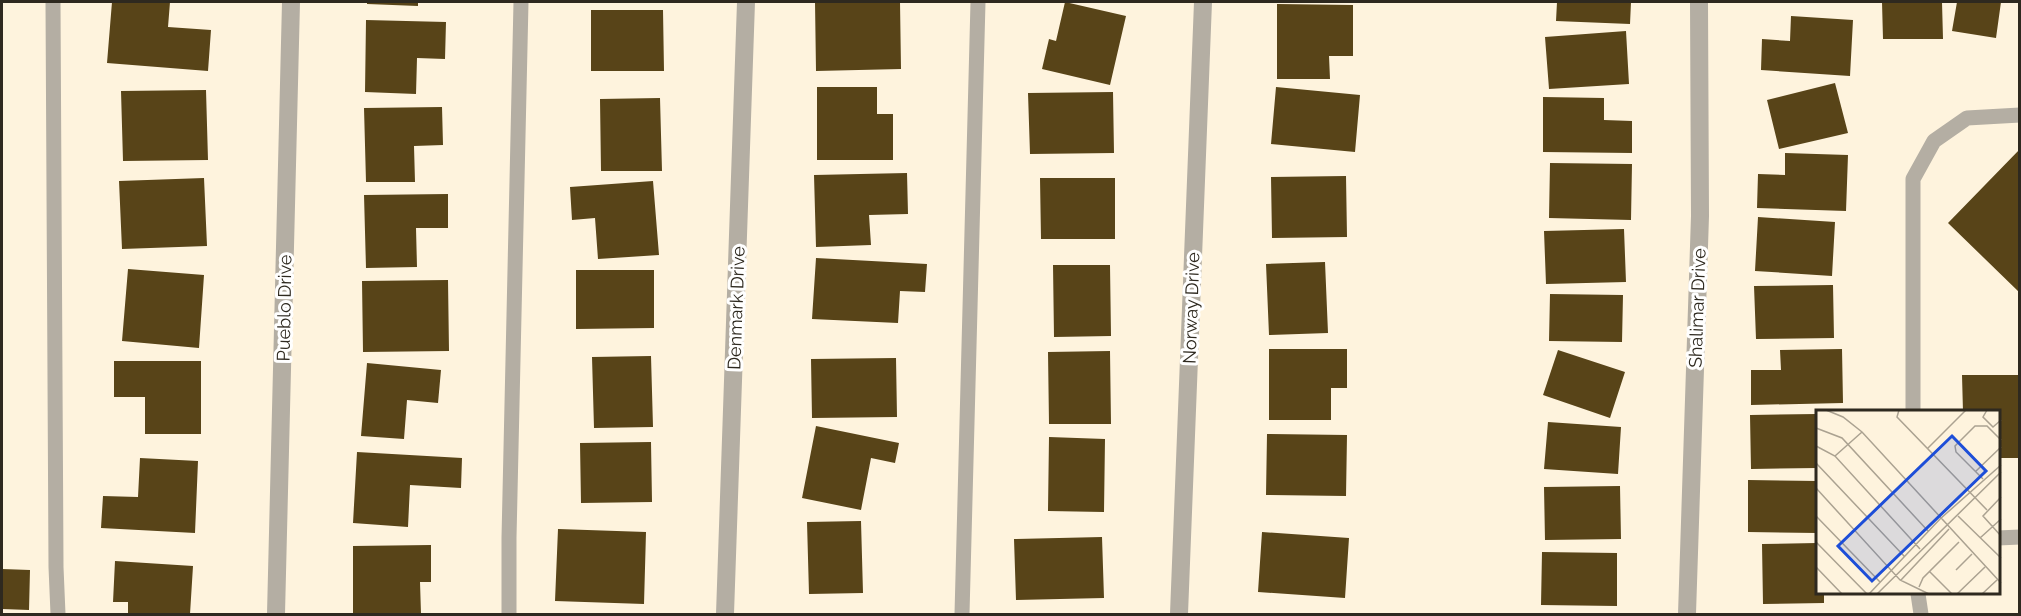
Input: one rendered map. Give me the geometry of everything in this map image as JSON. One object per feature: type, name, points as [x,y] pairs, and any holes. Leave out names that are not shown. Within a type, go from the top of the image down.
[{"type":"street","name":"Pueblo Drive","points":[[276,615],[291,2]]},
{"type":"street","name":"Denmark Drive","points":[[725,615],[746,2]]},
{"type":"street","name":"Norway Drive","points":[[1179,615],[1203,2]]},
{"type":"street","name":"Shalimar Drive","points":[[1687,615],[1700,216],[1699,2]]},
{"type":"lane","points":[[53,2],[58,615]]},
{"type":"lane","points":[[509,615],[509,514],[521,2]]},
{"type":"lane","points":[[962,615],[978,2]]},
{"type":"lane","points":[[1913,410],[1913,178],[1934,141],[1967,118],[2019,115]]},
{"type":"lane","points":[[2000,538],[2019,537]]},
{"type":"lane","points":[[1918,595],[1921,615]]},
{"type":"building","points":[[112,2],[170,2],[168,27],[211,30],[208,71],[107,63]]},
{"type":"building","points":[[367,2],[418,2],[418,6],[367,4]]},
{"type":"building","points":[[815,2],[900,2],[901,69],[816,71]]},
{"type":"building","points":[[1065,2],[1126,16],[1110,85],[1042,69],[1049,39],[1056,41]]},
{"type":"building","points":[[1557,2],[1631,2],[1630,24],[1556,21]]},
{"type":"building","points":[[1882,2],[1942,2],[1943,39],[1883,39]]},
{"type":"building","points":[[1957,2],[2001,2],[1996,38],[1952,31]]},
{"type":"building","points":[[1277,4],[1353,5],[1353,56],[1329,56],[1330,79],[1277,79]]},
{"type":"building","points":[[591,10],[663,10],[664,71],[591,71]]},
{"type":"building","points":[[1791,16],[1853,20],[1850,76],[1761,70],[1762,39],[1790,41]]},
{"type":"building","points":[[366,20],[446,22],[445,59],[417,58],[416,94],[365,92]]},
{"type":"building","points":[[1626,31],[1629,84],[1549,89],[1545,37]]},
{"type":"building","points":[[1835,83],[1848,133],[1779,149],[1767,100]]},
{"type":"building","points":[[817,87],[877,87],[877,114],[893,114],[893,160],[817,160]]},
{"type":"building","points":[[1276,87],[1360,95],[1355,152],[1271,144]]},
{"type":"building","points":[[206,90],[208,160],[123,161],[121,91]]},
{"type":"building","points":[[1113,92],[1114,153],[1030,154],[1028,93]]},
{"type":"building","points":[[1543,97],[1604,98],[1604,120],[1632,121],[1632,153],[1543,152]]},
{"type":"building","points":[[660,98],[662,171],[601,171],[600,99]]},
{"type":"building","points":[[442,107],[443,145],[414,146],[415,182],[366,182],[364,108]]},
{"type":"building","points":[[2020,149],[2020,293],[1948,223]]},
{"type":"building","points":[[1785,153],[1848,155],[1846,211],[1757,208],[1758,174],[1785,175]]},
{"type":"building","points":[[1550,163],[1632,164],[1631,220],[1549,218]]},
{"type":"building","points":[[907,173],[908,214],[869,215],[871,245],[816,247],[814,175]]},
{"type":"building","points":[[1346,176],[1347,237],[1272,238],[1271,177]]},
{"type":"building","points":[[204,178],[207,246],[122,249],[119,181]]},
{"type":"building","points":[[1040,178],[1115,178],[1115,239],[1041,239]]},
{"type":"building","points":[[653,181],[659,255],[598,259],[595,218],[572,220],[570,187]]},
{"type":"building","points":[[448,194],[448,228],[416,228],[417,267],[366,268],[364,195]]},
{"type":"building","points":[[1758,217],[1835,222],[1832,276],[1755,271]]},
{"type":"building","points":[[1624,229],[1626,282],[1546,284],[1544,231]]},
{"type":"building","points":[[816,258],[927,264],[925,292],[900,291],[898,323],[812,319]]},
{"type":"building","points":[[1325,262],[1328,333],[1269,335],[1266,264]]},
{"type":"building","points":[[1053,265],[1110,265],[1111,336],[1054,337]]},
{"type":"building","points":[[128,269],[204,275],[199,348],[122,341]]},
{"type":"building","points":[[576,270],[654,270],[654,328],[576,329]]},
{"type":"building","points":[[448,280],[449,351],[363,352],[362,281]]},
{"type":"building","points":[[1833,285],[1834,338],[1756,339],[1754,286]]},
{"type":"building","points":[[1550,294],[1623,295],[1622,342],[1549,341]]},
{"type":"building","points":[[1269,349],[1347,349],[1347,388],[1331,388],[1331,420],[1269,420]]},
{"type":"building","points":[[1842,349],[1843,403],[1751,405],[1751,370],[1781,370],[1780,350]]},
{"type":"building","points":[[1558,350],[1625,372],[1610,418],[1543,395]]},
{"type":"building","points":[[1110,351],[1111,424],[1049,424],[1048,352]]},
{"type":"building","points":[[651,356],[653,427],[594,428],[592,357]]},
{"type":"building","points":[[896,358],[897,417],[812,418],[811,359]]},
{"type":"building","points":[[114,361],[201,361],[201,434],[145,434],[145,397],[114,397]]},
{"type":"building","points":[[367,363],[441,370],[438,403],[407,400],[404,439],[361,436]]},
{"type":"building","points":[[1962,375],[2020,375],[2020,458],[2000,458],[2000,410],[1963,410]]},
{"type":"building","points":[[1816,414],[1816,468],[1751,469],[1750,415]]},
{"type":"building","points":[[1548,422],[1621,427],[1618,474],[1544,469]]},
{"type":"building","points":[[816,426],[899,443],[895,463],[871,458],[861,510],[802,498]]},
{"type":"building","points":[[1267,434],[1347,435],[1346,496],[1266,495]]},
{"type":"building","points":[[1049,437],[1105,439],[1104,512],[1048,511]]},
{"type":"building","points":[[651,442],[652,502],[581,503],[580,443]]},
{"type":"building","points":[[357,452],[462,458],[461,488],[410,485],[408,527],[353,523]]},
{"type":"building","points":[[140,458],[198,461],[195,533],[101,528],[103,496],[138,497]]},
{"type":"building","points":[[1748,480],[1816,481],[1816,533],[1748,532]]},
{"type":"building","points":[[1620,486],[1621,539],[1545,540],[1544,487]]},
{"type":"building","points":[[861,521],[863,593],[809,594],[807,522]]},
{"type":"building","points":[[558,529],[646,532],[644,604],[555,601]]},
{"type":"building","points":[[1262,532],[1349,538],[1345,598],[1258,592]]},
{"type":"building","points":[[1102,537],[1104,598],[1016,600],[1014,539]]},
{"type":"building","points":[[1816,543],[1816,595],[1824,595],[1824,603],[1763,604],[1762,544]]},
{"type":"building","points":[[431,545],[431,582],[420,582],[421,614],[353,614],[353,546]]},
{"type":"building","points":[[1542,552],[1617,553],[1617,606],[1541,605]]},
{"type":"building","points":[[115,561],[193,566],[190,614],[128,614],[128,602],[113,602]]},
{"type":"building","points":[[2,569],[30,570],[29,610],[2,609]]}]
